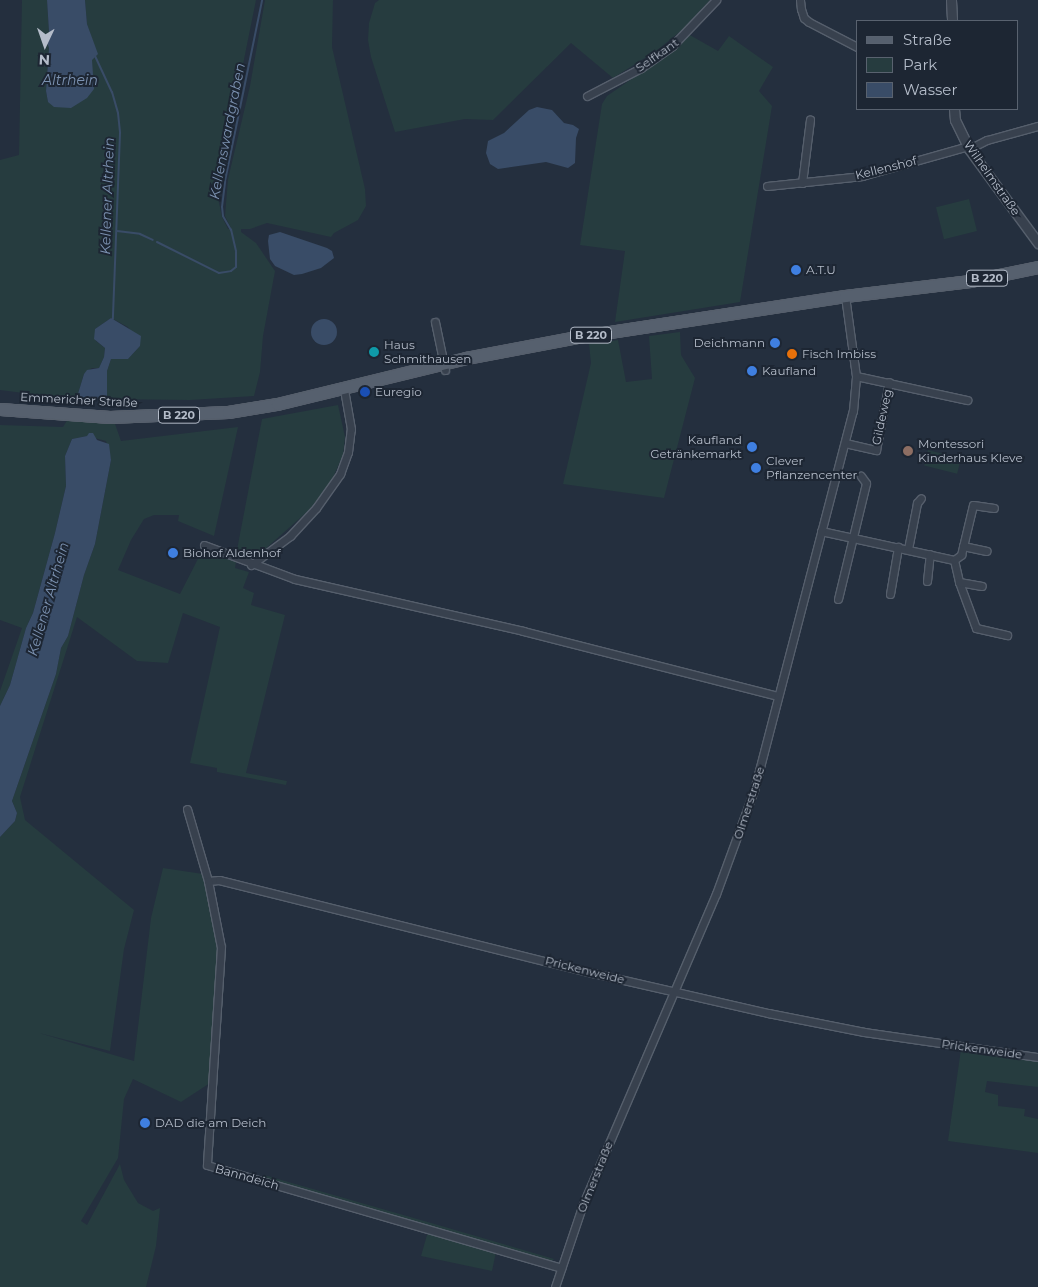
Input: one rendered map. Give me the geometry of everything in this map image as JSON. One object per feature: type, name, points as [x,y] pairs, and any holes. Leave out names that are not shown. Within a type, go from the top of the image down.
[{"type":"main road","name":"B 220","points":[[344,390],[577,337],[845,296],[970,281],[1038,266]]},
{"type":"main road","name":"Emmericher Straße","points":[[0,409],[80,416],[144,417],[228,412],[344,390]]},
{"type":"street","name":"Selfkant","points":[[587,96],[641,68],[672,46],[716,0]]},
{"type":"street","points":[[800,0],[801,9],[809,22],[856,46]]},
{"type":"street","points":[[951,0],[952,20]]},
{"type":"street","name":"Wilhelmstraße","points":[[954,110],[955,120],[969,148],[1038,243]]},
{"type":"street","points":[[802,183],[810,120]]},
{"type":"street","name":"Kellenshof","points":[[766,186],[862,176],[969,148],[987,140],[1038,126]]},
{"type":"street","name":"Olmerstraße","points":[[555,1287],[583,1204],[736,842],[754,790],[853,411],[856,376],[845,296]]},
{"type":"street","points":[[436,322],[444,367]]},
{"type":"street","name":"Gildeweg","points":[[856,376],[967,400]]},
{"type":"street","name":"Gildeweg","points":[[845,443],[876,450],[889,382]]},
{"type":"street","points":[[251,565],[290,536],[316,508],[340,474],[348,452],[351,429],[344,390]]},
{"type":"street","points":[[838,599],[852,537],[856,532],[866,483],[861,476]]},
{"type":"street","points":[[908,550],[917,503],[922,498]]},
{"type":"street","points":[[821,531],[954,560],[961,555],[973,505],[994,508]]},
{"type":"street","points":[[204,545],[251,565],[295,580],[523,631],[778,696]]},
{"type":"street","points":[[963,546],[986,551]]},
{"type":"street","points":[[890,594],[898,547]]},
{"type":"street","points":[[927,581],[930,554]]},
{"type":"street","points":[[954,560],[959,582],[976,628],[1007,635]]},
{"type":"street","points":[[959,582],[982,586]]},
{"type":"street","points":[[187,809],[208,881]]},
{"type":"street","name":"Prickenweide","points":[[208,881],[219,880],[674,992],[864,1032],[1038,1057]]},
{"type":"street","name":"Banndeich","points":[[208,881],[221,948],[207,1165],[562,1268]]},
{"type":"green space","points":[[22,0],[47,0],[49,32],[46,41],[49,48],[46,91],[48,102],[95,81],[92,73],[92,59],[97,54],[87,24],[85,0],[256,0],[217,193],[222,217],[228,229],[231,228],[225,216],[228,179],[250,86],[265,0],[333,0],[332,47],[365,189],[366,206],[358,220],[334,233],[331,237],[267,223],[250,229],[241,229],[241,232],[256,243],[275,271],[263,336],[260,372],[254,396],[190,400],[107,399],[107,371],[111,359],[128,359],[140,346],[128,327],[111,318],[95,329],[96,341],[105,348],[104,357],[99,368],[92,368],[84,374],[77,397],[55,397],[0,390],[0,160],[19,155]]},
{"type":"green space","points":[[379,0],[710,0],[682,30],[656,51],[613,78],[571,43],[493,120],[465,119],[395,132],[371,57],[368,40],[369,23],[375,3]]},
{"type":"green space","points":[[688,34],[718,51],[729,36],[773,67],[759,91],[772,106],[740,302],[615,322],[625,251],[580,245],[602,104],[607,96],[649,67]]},
{"type":"green space","points":[[969,199],[977,231],[944,239],[936,207]]},
{"type":"green space","points":[[680,332],[681,355],[695,378],[664,498],[563,484],[591,363],[589,344],[618,340],[626,382],[652,379],[649,336]]},
{"type":"green space","points":[[338,405],[345,437],[343,455],[330,484],[308,511],[264,550],[244,557],[236,555],[262,419]]},
{"type":"green space","points":[[68,419],[114,421],[121,441],[238,427],[214,536],[178,521],[179,515],[154,515],[144,519],[131,540],[118,570],[180,594],[203,549],[218,553],[236,562],[235,568],[249,572],[243,588],[254,593],[251,605],[285,615],[246,773],[287,781],[286,785],[217,772],[217,768],[190,763],[220,627],[183,613],[168,663],[137,661],[77,617],[20,797],[25,820],[134,910],[124,949],[110,1051],[39,1033],[134,1061],[151,918],[163,868],[203,874],[219,941],[210,1083],[181,1102],[133,1079],[124,1099],[118,1158],[81,1221],[87,1225],[120,1164],[124,1180],[138,1203],[153,1211],[160,1208],[156,1246],[146,1287],[0,1287],[0,837],[15,821],[17,813],[12,801],[56,674],[61,648],[68,636],[84,575],[95,544],[111,460],[106,441],[87,436],[72,439],[65,456],[66,486],[55,533],[33,613],[26,628],[10,685],[0,706],[0,691],[22,628],[0,620],[0,425],[63,427]]},
{"type":"green space","points":[[928,450],[961,458],[957,474],[924,466]]},
{"type":"green space","points":[[961,1049],[1038,1059],[1038,1087],[987,1081],[985,1092],[998,1095],[998,1106],[1025,1109],[1024,1116],[1038,1119],[1038,1153],[948,1141]]},
{"type":"green space","points":[[264,1175],[554,1259],[551,1262],[262,1179]]},
{"type":"green space","points":[[430,1233],[496,1252],[492,1271],[421,1256],[427,1235]]},
{"type":"water","name":"Altrhein","points":[[47,0],[85,0],[87,24],[98,54],[92,60],[94,89],[87,98],[71,108],[54,107],[48,102],[46,91],[49,48],[46,40],[49,32]]},
{"type":"water","points":[[537,107],[552,110],[564,123],[579,129],[576,138],[575,163],[568,168],[546,162],[498,169],[490,164],[486,153],[488,141],[504,133],[529,110]]},
{"type":"water","points":[[280,232],[327,248],[332,251],[334,258],[321,268],[302,274],[294,275],[275,266],[270,259],[268,241],[269,235]]},
{"type":"water","points":[[111,318],[141,336],[140,346],[128,359],[111,359],[107,371],[107,399],[77,397],[84,374],[87,370],[99,368],[104,357],[105,348],[94,339],[95,329]]},
{"type":"water","points":[[324,319],[333,323],[337,332],[333,341],[324,345],[315,341],[311,332],[315,323]]},
{"type":"water","points":[[89,433],[93,433],[97,440],[109,444],[111,460],[95,544],[84,575],[68,636],[61,648],[56,674],[12,801],[17,813],[15,821],[0,837],[0,706],[10,685],[26,628],[33,613],[55,533],[66,486],[65,456],[72,439],[87,436]]},
{"type":"waterway","name":"Kellenswardgraben","points":[[157,242],[219,273],[231,271],[236,267],[236,251],[231,230],[223,216],[222,207],[225,181],[262,0]]},
{"type":"waterway","name":"Kellener Altrhein","points":[[95,56],[112,92],[118,113],[120,133],[113,319]]},
{"type":"waterway","name":"Kellenswardgraben","points":[[117,231],[140,234],[153,240]]},
{"type":"place","name":"A.T.U","points":[[796,270]]},
{"type":"place","name":"Deichmann","points":[[775,343]]},
{"type":"place","name":"Haus Schmithausen","points":[[374,352]]},
{"type":"place","name":"Fisch Imbiss","points":[[792,354]]},
{"type":"place","name":"Kaufland","points":[[752,371]]},
{"type":"place","name":"Euregio","points":[[365,392]]},
{"type":"place","name":"Kaufland Getränkemarkt","points":[[752,447]]},
{"type":"place","name":"Montessori Kinderhaus Kleve","points":[[908,451]]},
{"type":"place","name":"Clever Pflanzencenter","points":[[756,468]]},
{"type":"place","name":"Biohof Aldenhof","points":[[173,553]]},
{"type":"place","name":"DAD die am Deich","points":[[145,1123]]}]
